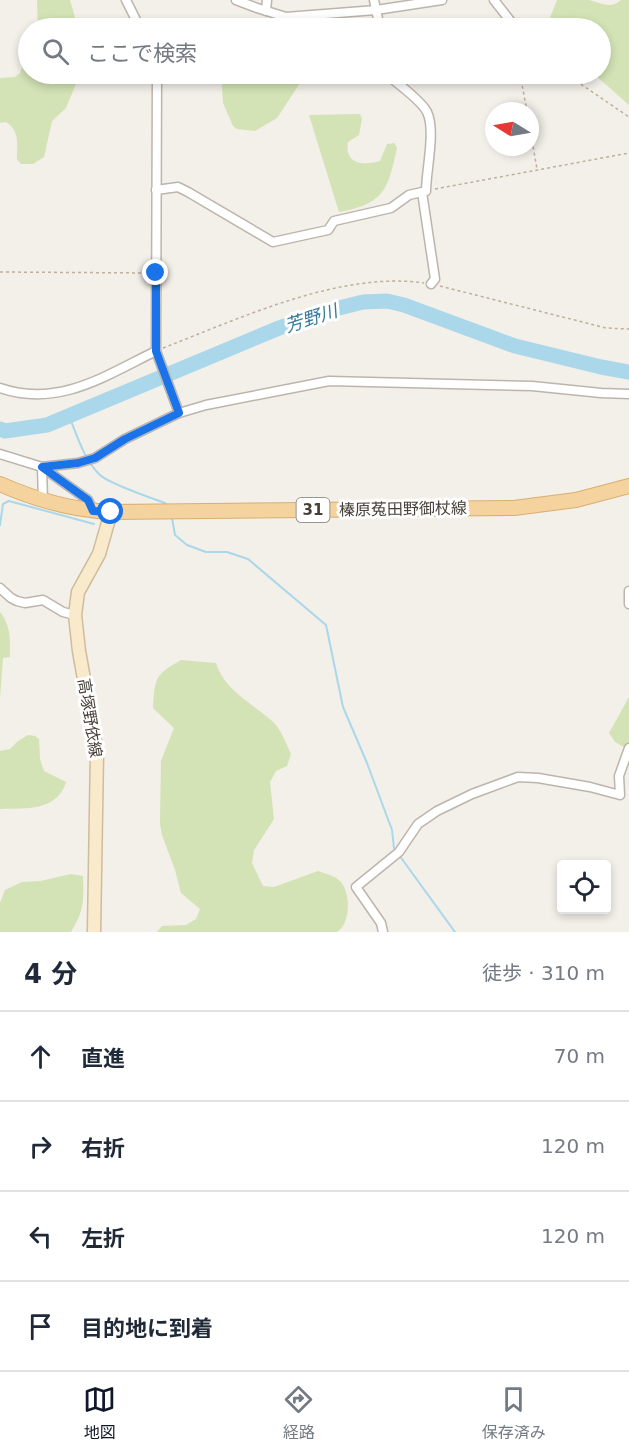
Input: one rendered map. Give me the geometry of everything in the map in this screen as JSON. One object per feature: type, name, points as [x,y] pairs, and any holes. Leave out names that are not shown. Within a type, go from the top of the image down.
[{"type":"main road","name":"榛原菟田野御杖線","points":[[0,484],[43,501],[93,511],[111,512],[514,508],[576,500],[629,486]]},
{"type":"main road","name":"高塚野依線","points":[[94,932],[97,752],[75,615],[78,592],[99,554],[111,512]]},
{"type":"street","points":[[126,0],[135,18]]},
{"type":"street","points":[[236,0],[286,17],[376,10],[442,0]]},
{"type":"street","points":[[266,11],[267,0]]},
{"type":"street","points":[[374,0],[378,18]]},
{"type":"street","points":[[494,0],[508,18]]},
{"type":"street","points":[[157,84],[157,353],[178,411]]},
{"type":"street","points":[[397,84],[427,111],[430,149],[426,191]]},
{"type":"street","points":[[156,190],[178,187],[273,242],[328,230],[334,221],[391,208],[409,195],[422,192],[435,279],[431,284]]},
{"type":"street","points":[[0,388],[36,396],[55,394],[87,384],[157,353]]},
{"type":"street","points":[[42,467],[78,463],[95,458],[178,411],[329,381],[532,386],[629,394]]},
{"type":"street","points":[[0,454],[42,467],[88,500],[93,511]]},
{"type":"street","points":[[42,467],[43,501]]},
{"type":"street","points":[[0,588],[17,601],[26,603],[43,600],[63,612],[75,615]]},
{"type":"street","points":[[629,591],[629,604]]},
{"type":"street","points":[[383,932],[381,923],[356,887],[395,854],[418,824],[437,811],[472,794],[518,777],[590,787],[620,795],[620,776],[629,748]]},
{"type":"path","points":[[522,84],[525,102]]},
{"type":"path","points":[[581,84],[629,117]]},
{"type":"path","points":[[426,191],[629,153]]},
{"type":"path","points":[[535,156],[537,170]]},
{"type":"path","points":[[0,272],[156,273]]},
{"type":"path","points":[[157,353],[257,312],[318,292],[377,282],[409,281],[431,284],[606,328],[629,329]]},
{"type":"green space","points":[[37,0],[70,0],[75,18],[38,18]]},
{"type":"green space","points":[[557,0],[588,0],[609,5],[621,0],[629,0],[629,105],[605,84],[611,84],[611,18],[550,18]]},
{"type":"green space","points":[[18,75],[18,84],[76,84],[66,108],[52,121],[44,157],[33,164],[21,164],[17,159],[17,138],[14,129],[6,122],[0,123],[0,78],[15,77]]},
{"type":"green space","points":[[222,84],[299,84],[277,118],[255,131],[237,129],[233,126],[223,103]]},
{"type":"green space","points":[[360,114],[362,119],[359,135],[348,142],[349,155],[352,159],[361,163],[380,161],[387,144],[394,143],[397,148],[387,185],[382,193],[366,205],[339,212],[309,115]]},
{"type":"green space","points":[[0,612],[8,628],[10,657],[3,658],[0,699]]},
{"type":"green space","points":[[181,660],[216,663],[225,681],[272,721],[281,732],[291,754],[287,766],[276,771],[270,782],[274,819],[254,850],[252,863],[263,886],[274,887],[318,871],[338,879],[344,886],[348,908],[345,922],[337,932],[157,932],[162,926],[186,925],[196,919],[200,909],[181,893],[160,824],[161,761],[174,728],[153,708],[155,690],[161,674]]},
{"type":"green space","points":[[629,697],[629,750],[615,742],[609,733]]},
{"type":"green space","points":[[28,735],[39,739],[40,759],[44,771],[66,782],[62,792],[48,803],[29,808],[0,809],[0,751],[10,749]]},
{"type":"green space","points":[[71,874],[83,876],[83,893],[81,911],[71,932],[0,932],[0,903],[5,890],[22,882],[40,881]]},
{"type":"waterway","name":"芳野川","points":[[0,429],[5,431],[47,425],[279,328],[323,312],[363,302],[387,301],[404,305],[515,346],[629,372]]},
{"type":"waterway","points":[[69,416],[85,455],[100,475],[165,503],[167,507]]},
{"type":"waterway","points":[[0,525],[3,504],[9,501],[94,524]]},
{"type":"waterway","points":[[172,518],[175,535],[187,545],[206,552],[227,552],[248,559],[326,625],[343,707],[392,830],[394,848],[455,932]]},
{"type":"route","points":[[111,512],[93,511],[88,500],[42,467],[78,463],[95,458],[125,439],[179,413],[156,351],[156,273]]}]
